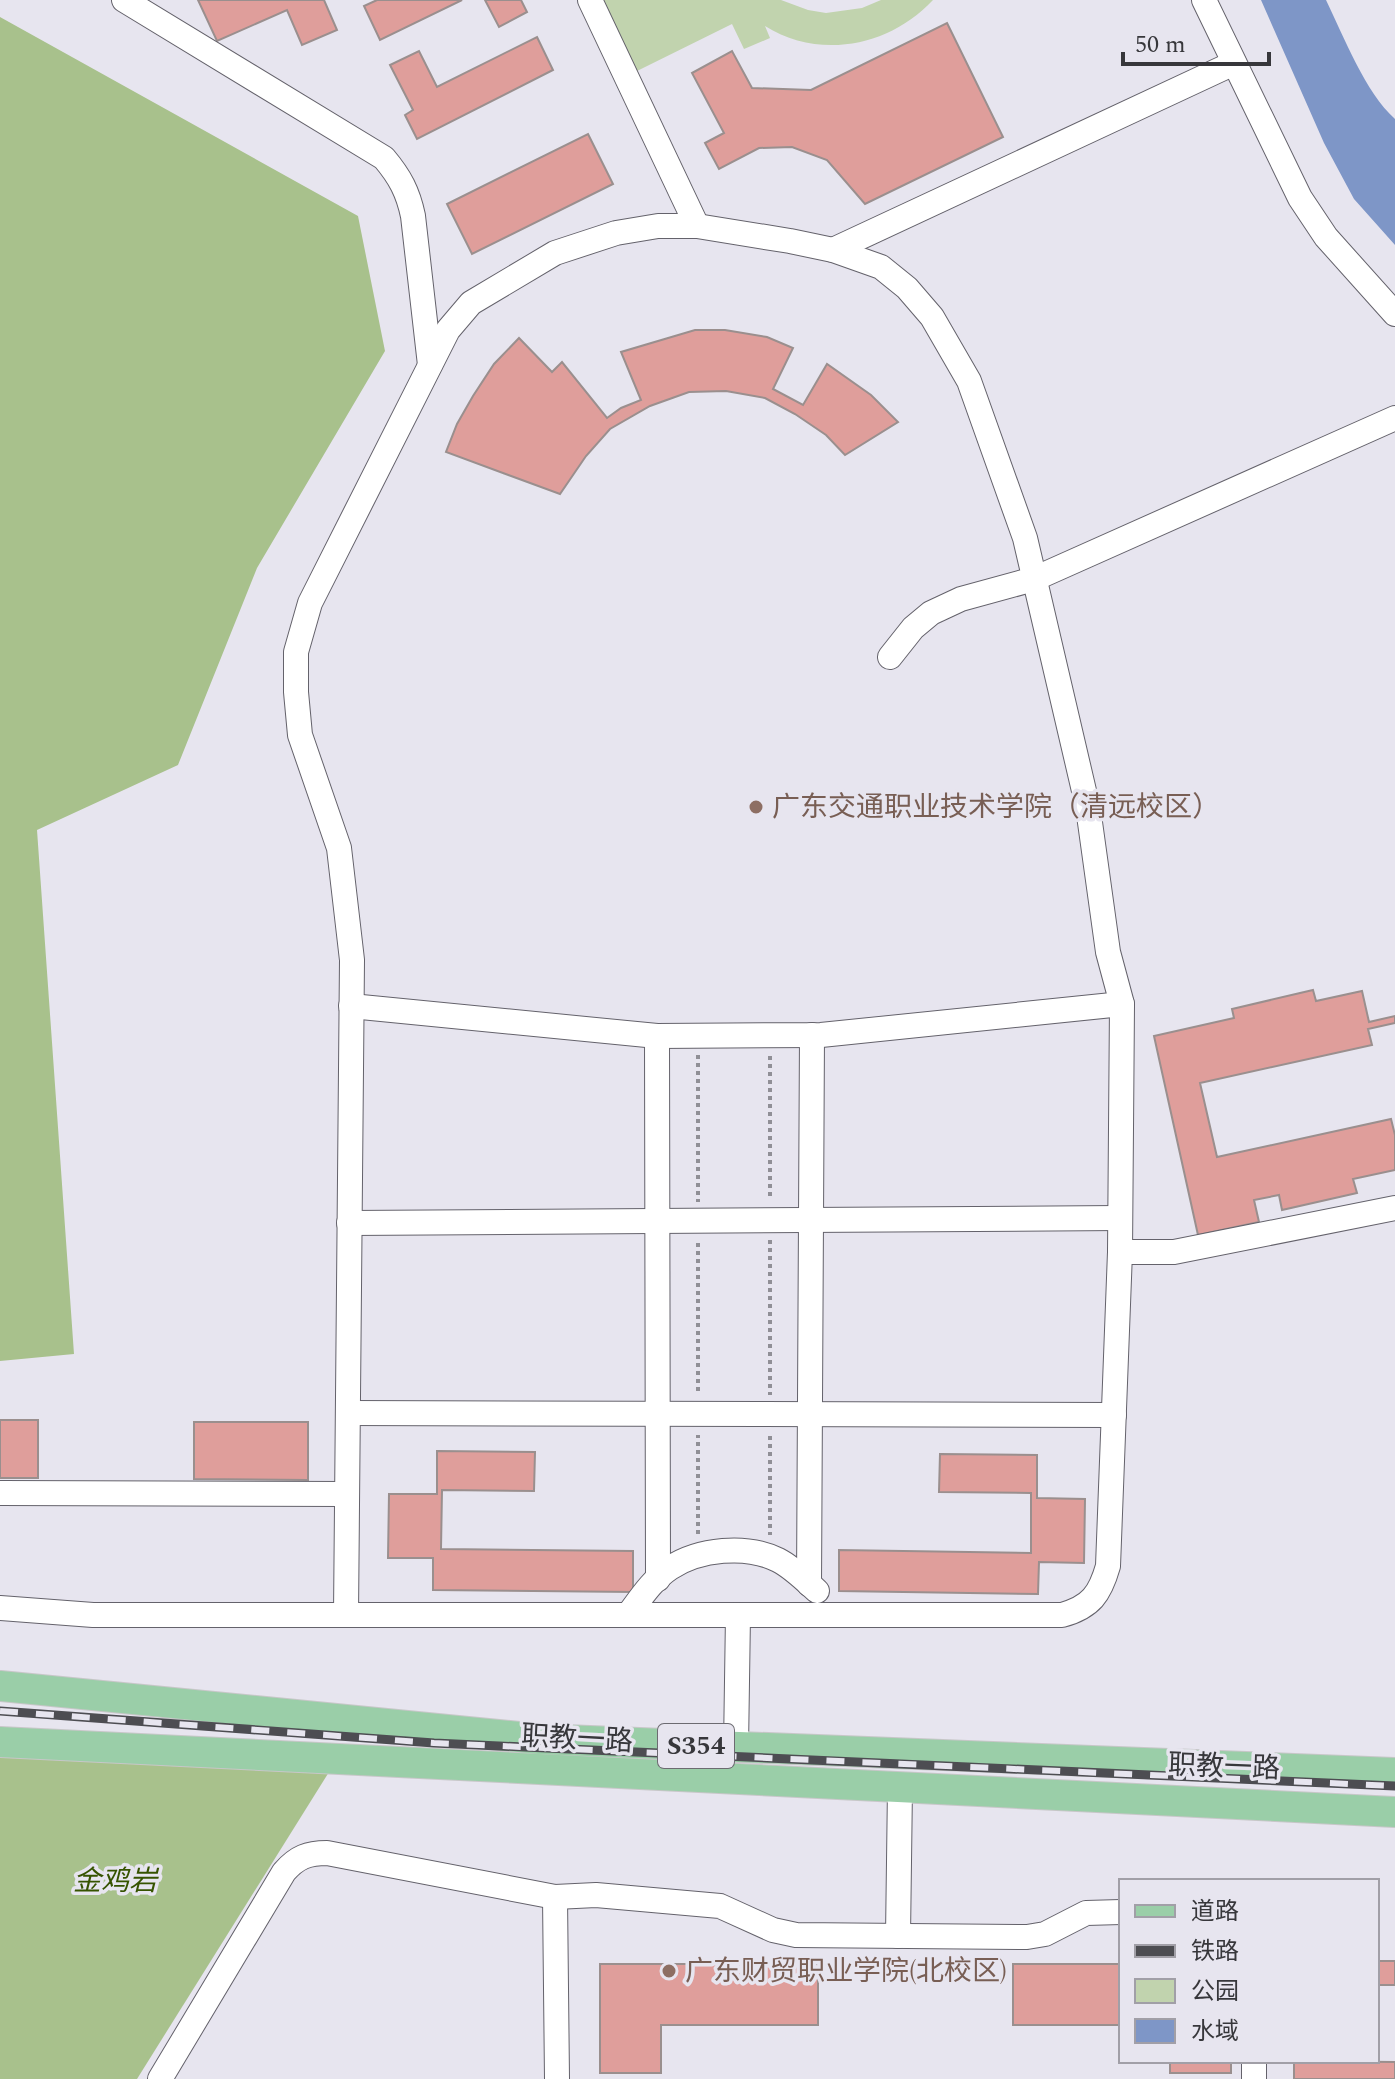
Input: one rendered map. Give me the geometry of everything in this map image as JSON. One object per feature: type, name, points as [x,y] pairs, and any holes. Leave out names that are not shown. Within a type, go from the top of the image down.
[{"type":"main road","name":"职教一路","points":[[0,1686],[540,1739],[1395,1773]]},
{"type":"main road","name":"职教一路","points":[[0,1742],[1395,1812]]},
{"type":"street","points":[[124,0],[384,158],[401,178],[411,205],[430,365]]},
{"type":"street","points":[[590,0],[697,226]]},
{"type":"street","points":[[1204,0],[1300,198],[1326,237],[1395,314]]},
{"type":"street","points":[[833,250],[1234,63]]},
{"type":"street","points":[[0,1608],[93,1615],[346,1615],[628,1615],[738,1615],[834,1615],[1062,1615],[1080,1611],[1103,1585],[1108,1566],[1120,1252],[1122,1004],[1108,952],[1088,808],[1025,538],[969,381],[932,317],[907,288],[881,267],[833,250],[697,226],[658,226],[616,233],[555,253],[471,303],[448,330],[310,603],[296,652],[300,735],[339,848],[352,960],[346,1615]]},
{"type":"street","points":[[890,657],[913,628],[931,613],[961,599],[1034,579],[1395,418]]},
{"type":"street","points":[[351,1006],[657,1036],[812,1035],[1122,1004]]},
{"type":"street","points":[[809,1584],[812,1035]]},
{"type":"street","points":[[657,1036],[658,1579]]},
{"type":"street","points":[[1120,1252],[1174,1252],[1395,1208]]},
{"type":"street","points":[[349,1223],[1120,1218]]},
{"type":"street","points":[[348,1413],[1114,1415]]},
{"type":"street","points":[[0,1493],[347,1494]]},
{"type":"street","points":[[628,1615],[668,1569],[698,1556],[732,1551],[755,1552],[778,1560],[820,1594],[834,1615]]},
{"type":"street","points":[[736,1747],[738,1615]]},
{"type":"street","points":[[898,1936],[900,1787]]},
{"type":"street","points":[[160,2079],[284,1872],[295,1859],[313,1853],[327,1853],[555,1897],[596,1895],[720,1906],[773,1930],[796,1935],[1027,1937],[1045,1934],[1086,1913],[1119,1912]]},
{"type":"street","points":[[555,1897],[557,2079]]},
{"type":"path","points":[[698,1035],[698,1556]]},
{"type":"path","points":[[770,1035],[770,1557]]},
{"type":"green space","points":[[602,0],[781,0],[826,13],[862,8],[881,0],[933,0],[896,29],[853,43],[808,43],[786,37],[765,26],[770,38],[744,49],[732,24],[635,72]]},
{"type":"green space","points":[[0,17],[358,216],[385,351],[257,568],[178,765],[37,830],[74,1354],[0,1361]]},
{"type":"green space","name":"金鸡岩","points":[[0,1727],[339,1756],[137,2079],[0,2079]]},
{"type":"water","points":[[1261,0],[1326,0],[1365,79],[1395,119],[1395,245],[1354,199],[1324,143]]},
{"type":"building","points":[[198,0],[324,0],[337,30],[302,45],[287,10],[217,41]]},
{"type":"building","points":[[377,0],[462,0],[380,40],[364,6]]},
{"type":"building","points":[[485,0],[521,0],[527,12],[499,27]]},
{"type":"building","points":[[947,23],[1003,137],[865,204],[827,160],[792,147],[759,148],[719,169],[705,143],[724,133],[692,73],[732,51],[752,88],[811,90]]},
{"type":"building","points":[[537,37],[553,70],[417,139],[405,115],[413,110],[390,65],[419,51],[437,87]]},
{"type":"building","points":[[588,134],[613,184],[472,254],[447,204]]},
{"type":"building","points":[[695,330],[725,330],[767,337],[793,348],[773,389],[803,405],[827,364],[871,395],[898,422],[845,455],[826,435],[765,398],[726,391],[689,392],[650,406],[610,429],[586,456],[560,494],[446,452],[473,396],[494,364],[519,338],[552,372],[562,362],[607,418],[641,400],[621,352]]},
{"type":"building","points":[[1313,990],[1316,1001],[1362,991],[1369,1022],[1395,1016],[1395,1023],[1368,1029],[1372,1045],[1200,1083],[1217,1157],[1391,1119],[1395,1135],[1395,1170],[1353,1179],[1357,1193],[1282,1210],[1279,1195],[1254,1200],[1259,1222],[1198,1235],[1154,1036],[1234,1018],[1232,1009]]},
{"type":"building","points":[[0,1420],[38,1420],[38,1478],[0,1478]]},
{"type":"building","points":[[194,1422],[308,1422],[308,1480],[194,1479]]},
{"type":"building","points":[[437,1451],[535,1452],[534,1491],[442,1490],[441,1549],[633,1551],[633,1592],[433,1590],[433,1558],[388,1558],[389,1494],[437,1494]]},
{"type":"building","points":[[940,1454],[1037,1455],[1037,1498],[1085,1499],[1084,1563],[1039,1562],[1038,1594],[839,1591],[839,1550],[1031,1553],[1031,1493],[939,1492]]},
{"type":"building","points":[[1379,1961],[1395,1961],[1395,1985],[1379,1985]]},
{"type":"building","points":[[600,1964],[818,1964],[818,2025],[661,2025],[661,2073],[600,2073]]},
{"type":"building","points":[[1013,1964],[1119,1964],[1119,2025],[1013,2025]]},
{"type":"building","points":[[1395,2062],[1395,2079],[1294,2079],[1294,2063]]},
{"type":"building","points":[[1170,2063],[1231,2063],[1231,2073],[1170,2073]]},
{"type":"railway","points":[[0,1711],[434,1743],[1395,1786]]},
{"type":"place","name":"广东交通职业技术学院（清远校区）","points":[[756,807]]},
{"type":"place","name":"广东财贸职业学院(北校区)","points":[[669,1971]]}]
